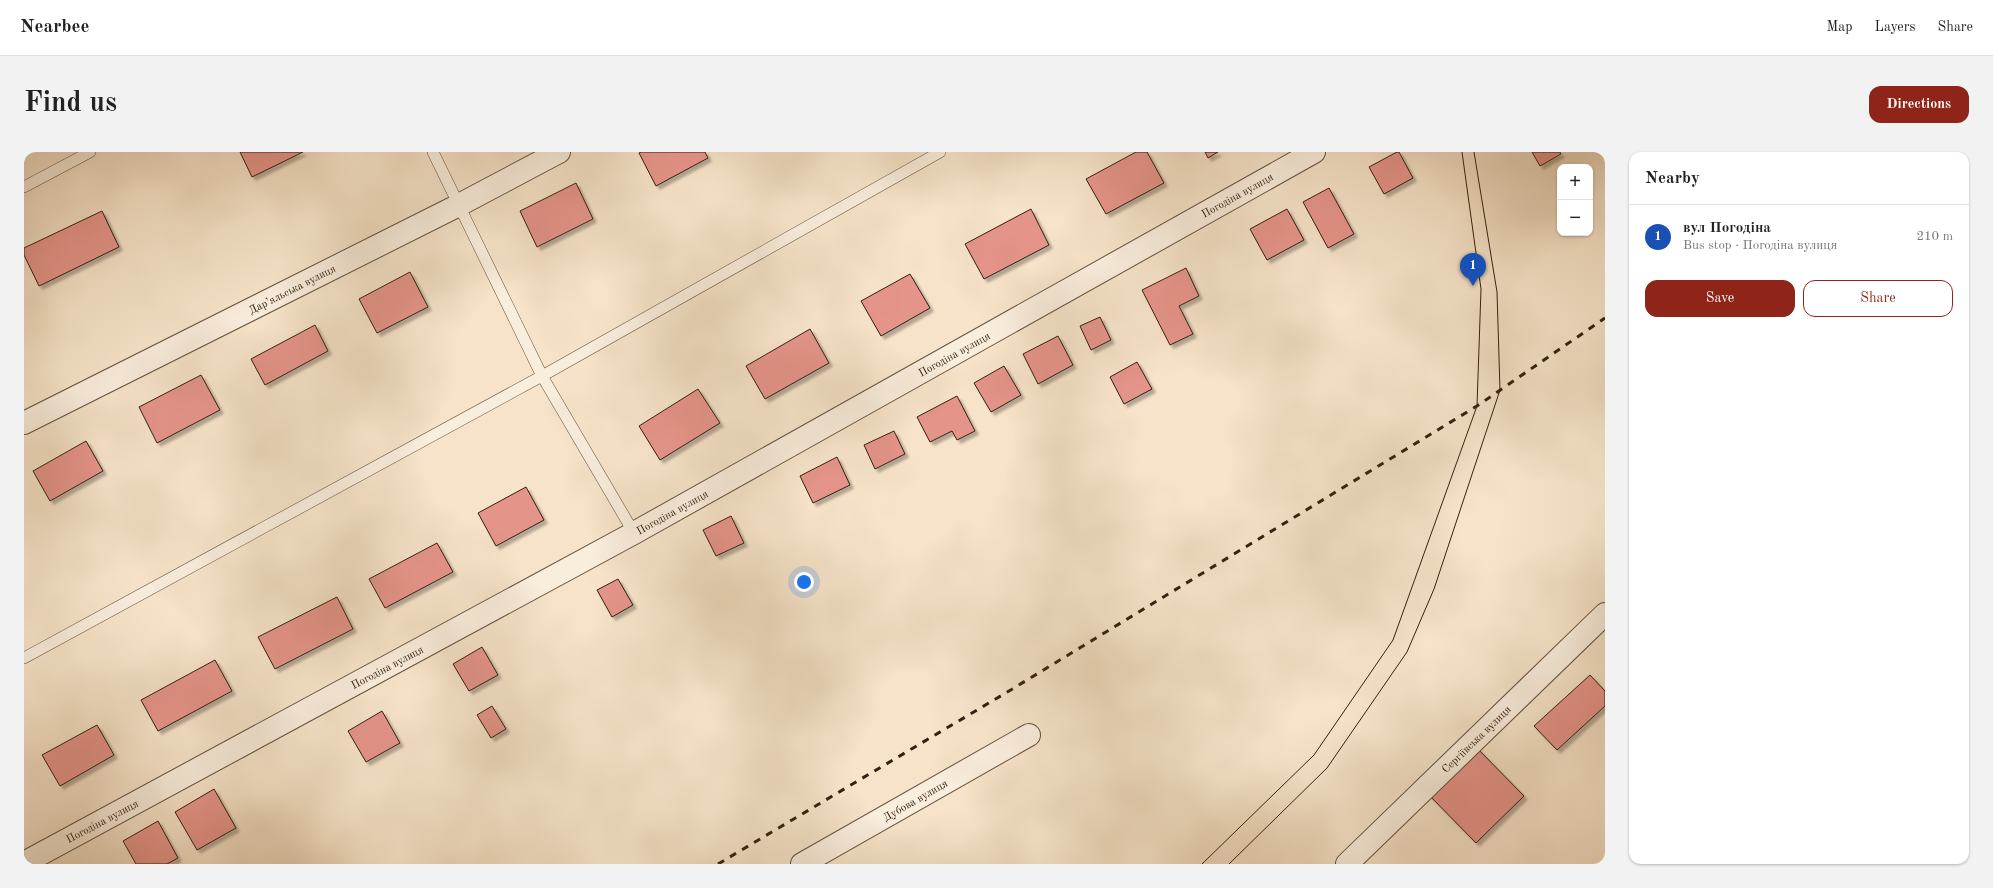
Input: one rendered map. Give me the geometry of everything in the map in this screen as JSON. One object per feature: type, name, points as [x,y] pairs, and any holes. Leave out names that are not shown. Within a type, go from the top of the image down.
[{"type":"street","name":"Дар’яльська вулиця","points":[[24,423],[459,205],[559,152]]},
{"type":"street","name":"Погодіна вулиця","points":[[24,863],[634,533],[1314,152]]},
{"type":"street","name":"Сергіївська вулиця","points":[[1347,864],[1605,614]]},
{"type":"street","name":"Дубова вулиця","points":[[802,864],[1029,735]]},
{"type":"lane","points":[[24,187],[90,152]]},
{"type":"lane","points":[[433,152],[542,376],[634,533]]},
{"type":"lane","points":[[24,658],[542,376],[940,152]]},
{"type":"building","points":[[240,152],[303,152],[252,177]]},
{"type":"building","points":[[705,152],[708,158],[656,186],[639,153]]},
{"type":"building","points":[[1136,152],[1147,152],[1164,183],[1106,214],[1086,179]]},
{"type":"building","points":[[1205,152],[1218,152],[1208,158]]},
{"type":"building","points":[[1399,152],[1413,178],[1384,194],[1369,167]]},
{"type":"building","points":[[1532,152],[1560,152],[1561,154],[1540,166]]},
{"type":"building","points":[[576,183],[593,219],[537,247],[520,211]]},
{"type":"building","points":[[1329,188],[1354,234],[1328,248],[1303,202]]},
{"type":"building","points":[[1031,209],[1049,245],[984,279],[965,244]]},
{"type":"building","points":[[1287,209],[1304,240],[1267,260],[1250,229]]},
{"type":"building","points":[[102,211],[119,247],[39,286],[24,255],[24,248]]},
{"type":"building","points":[[1186,268],[1199,296],[1179,306],[1193,334],[1170,345],[1142,290]]},
{"type":"building","points":[[410,272],[428,307],[377,333],[359,299]]},
{"type":"building","points":[[910,274],[930,308],[881,336],[861,301]]},
{"type":"building","points":[[1100,317],[1111,340],[1091,350],[1080,326]]},
{"type":"building","points":[[315,325],[328,351],[265,385],[251,359]]},
{"type":"building","points":[[810,329],[829,363],[765,399],[746,366]]},
{"type":"building","points":[[1058,336],[1073,365],[1038,384],[1023,354]]},
{"type":"building","points":[[1137,362],[1152,389],[1124,404],[1110,377]]},
{"type":"building","points":[[1004,366],[1021,395],[991,412],[974,383]]},
{"type":"building","points":[[201,375],[220,410],[157,443],[139,407]]},
{"type":"building","points":[[698,389],[720,423],[660,460],[639,426]]},
{"type":"building","points":[[957,396],[975,431],[957,440],[952,431],[930,442],[917,417]]},
{"type":"building","points":[[894,431],[905,454],[875,469],[864,445]]},
{"type":"building","points":[[86,441],[103,471],[50,501],[33,471]]},
{"type":"building","points":[[837,457],[850,485],[813,503],[800,476]]},
{"type":"building","points":[[526,487],[544,520],[496,546],[478,513]]},
{"type":"building","points":[[731,516],[744,543],[716,556],[703,530]]},
{"type":"building","points":[[437,543],[453,572],[385,608],[369,579]]},
{"type":"building","points":[[618,579],[633,605],[612,617],[597,590]]},
{"type":"building","points":[[337,597],[353,629],[275,669],[258,637]]},
{"type":"building","points":[[482,647],[498,675],[469,691],[453,664]]},
{"type":"building","points":[[215,660],[232,691],[158,731],[141,700]]},
{"type":"building","points":[[1590,675],[1605,691],[1605,706],[1557,750],[1534,726]]},
{"type":"building","points":[[492,706],[506,729],[491,738],[477,715]]},
{"type":"building","points":[[382,711],[400,743],[366,762],[348,731]]},
{"type":"building","points":[[97,725],[114,755],[60,786],[42,755]]},
{"type":"building","points":[[1476,747],[1524,796],[1476,843],[1428,794]]},
{"type":"building","points":[[214,789],[236,828],[197,850],[175,812]]},
{"type":"building","points":[[158,821],[178,858],[167,864],[136,864],[123,841]]},
{"type":"tram line","points":[[1202,864],[1314,755],[1393,640],[1477,406],[1481,289],[1462,152]]},
{"type":"tram line","points":[[1229,864],[1327,768],[1407,652],[1434,589],[1500,390],[1497,292],[1474,152]]},
{"type":"railway","points":[[718,864],[1009,691],[1477,406],[1605,318]]},
{"type":"place","name":"вул Погодіна","points":[[1473,286]]}]
